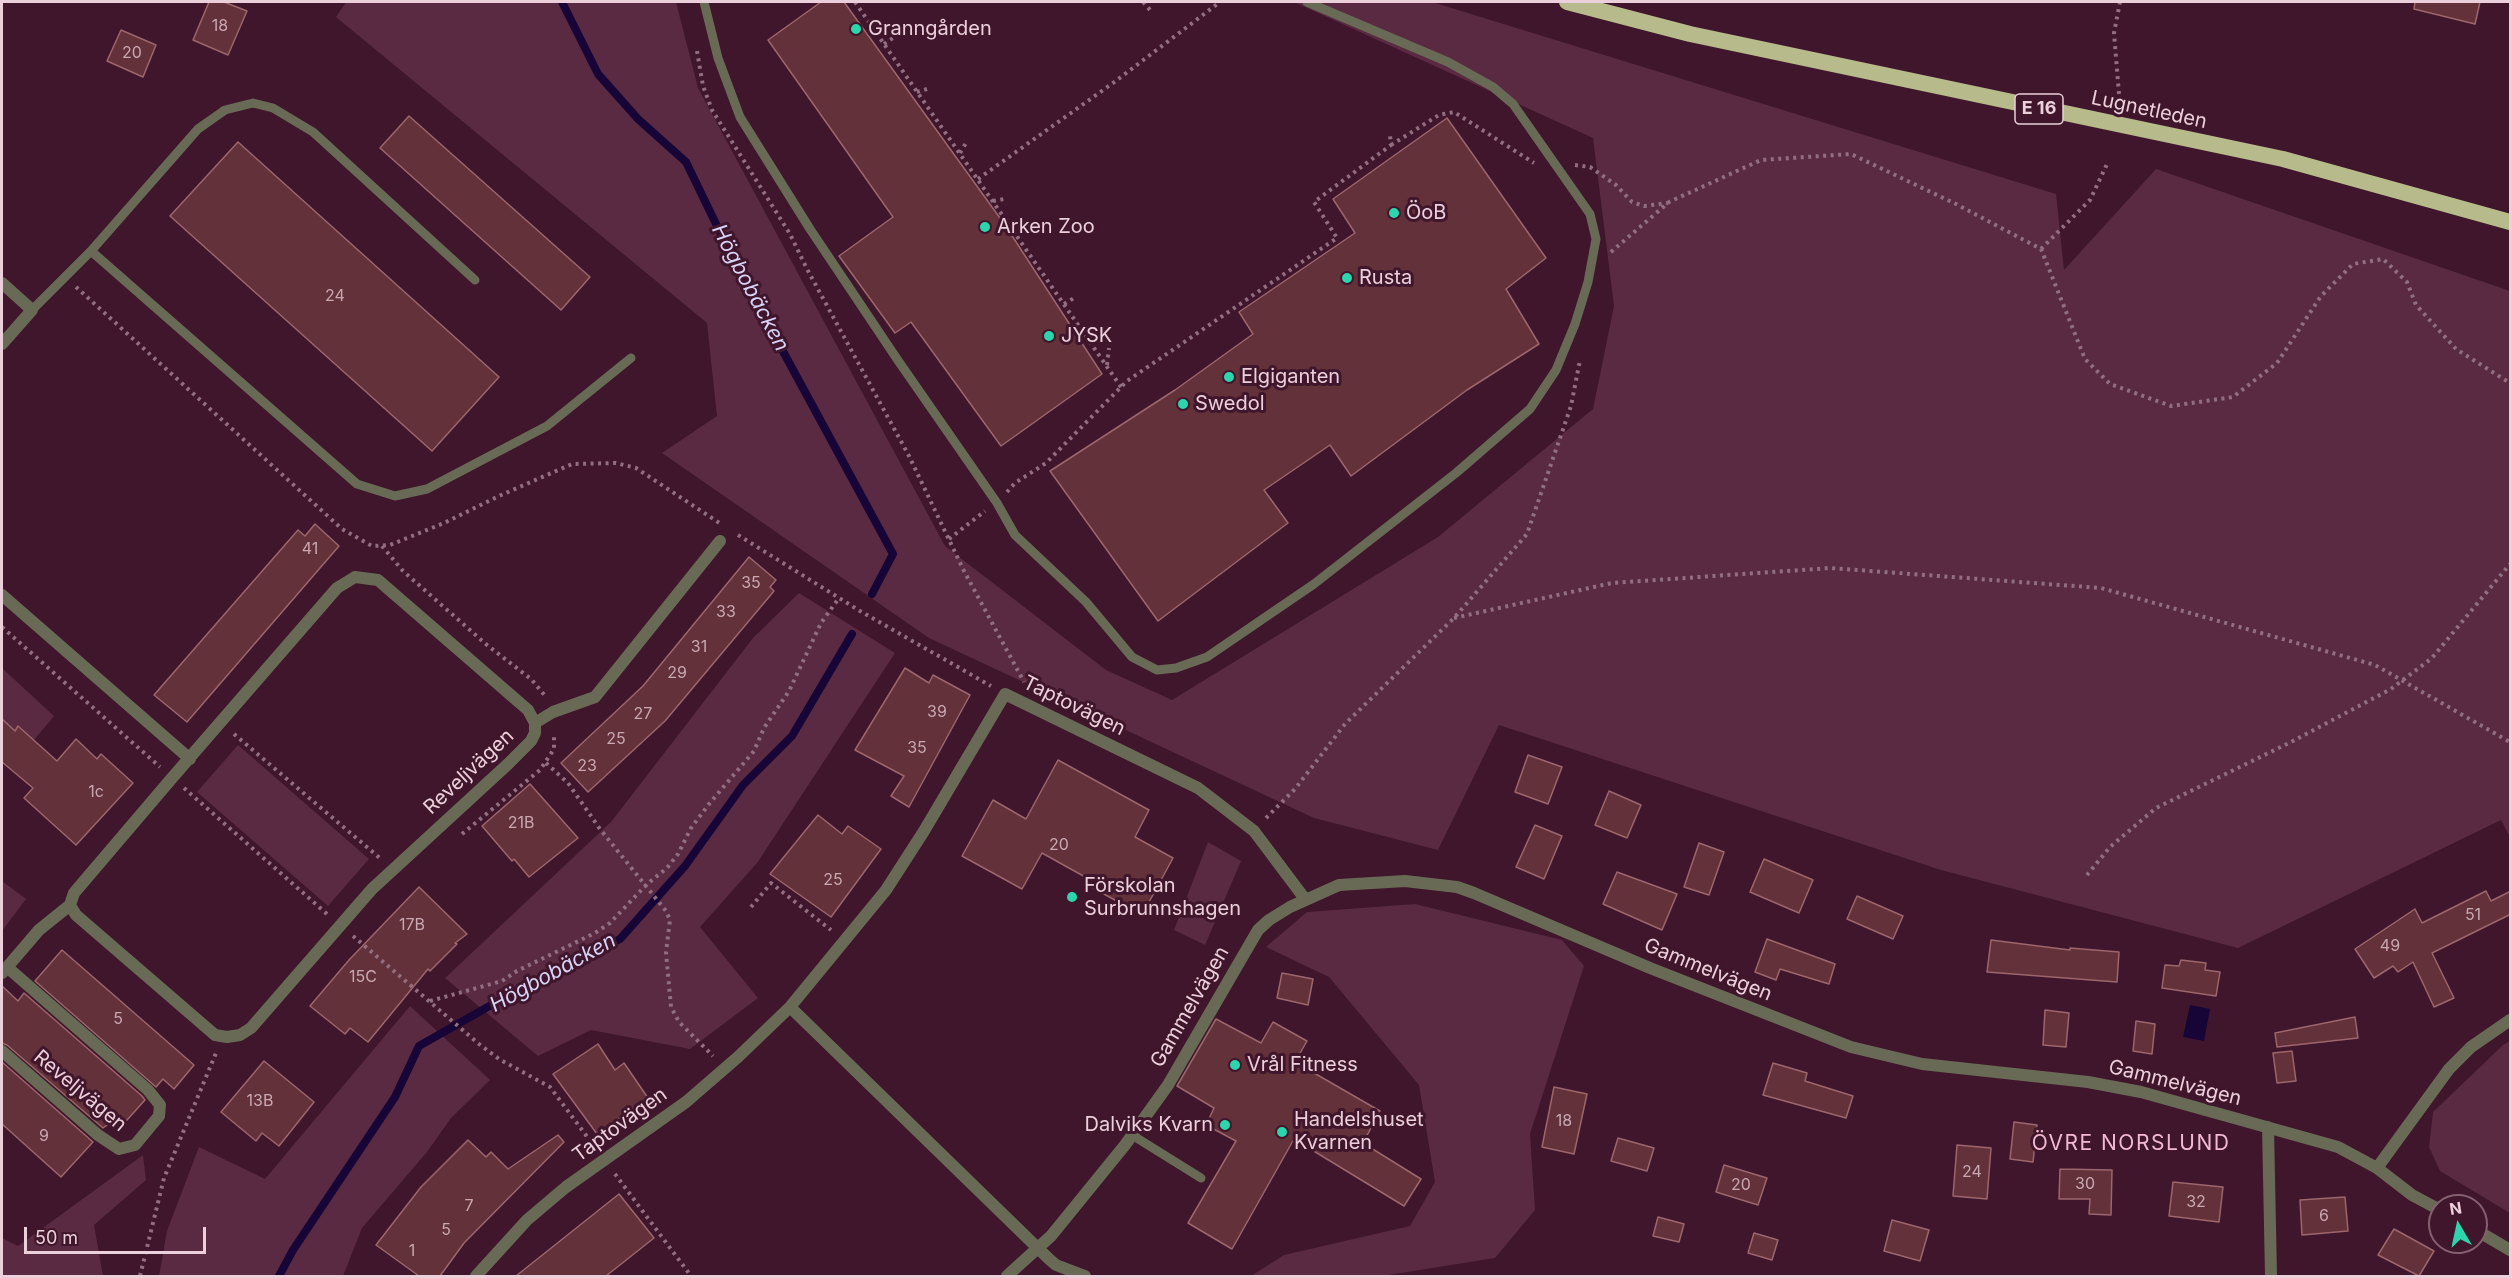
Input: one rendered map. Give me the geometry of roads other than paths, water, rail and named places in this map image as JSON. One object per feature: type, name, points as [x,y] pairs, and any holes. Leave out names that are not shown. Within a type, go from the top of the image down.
[{"type":"highway","name":"Lugnetleden","points":[[1567,2],[1690,34],[2283,159],[2511,222]]},
{"type":"street","points":[[2,283],[32,310],[2,344]]},
{"type":"street","points":[[535,723],[553,712],[595,697],[720,541]]},
{"type":"street","name":"Reveljvägen","points":[[2,1051],[98,1135],[119,1149],[135,1145],[159,1116],[160,1105],[148,1090],[4,970],[39,930],[70,905],[74,893],[172,777],[338,588],[349,579],[363,577],[378,580],[528,710],[535,723],[531,741],[393,869],[339,925],[251,1028],[240,1035],[227,1037],[215,1035],[76,915],[70,905]]},
{"type":"street","points":[[2,595],[190,759]]},
{"type":"street","name":"Taptovägen","points":[[476,1276],[527,1220],[566,1187],[686,1102],[790,1007],[886,890],[1005,694],[1198,788],[1254,831],[1305,899]]},
{"type":"street","name":"Gammelvägen","points":[[1007,1276],[1040,1248],[1132,1135],[1168,1085],[1258,930],[1269,920],[1305,899],[1345,884],[1405,881],[1457,887],[1650,968],[1851,1047],[1883,1056],[1950,1068],[2088,1082],[2141,1092],[2338,1147],[2378,1168],[2412,1195],[2428,1204]]},
{"type":"street","points":[[790,1007],[1056,1265],[1085,1276]]},
{"type":"street","points":[[2378,1168],[2449,1069],[2471,1047],[2511,1020]]},
{"type":"street","points":[[2268,1127],[2271,1276]]},
{"type":"street","points":[[2488,1237],[2511,1250]]},
{"type":"lane","points":[[704,2],[718,58],[740,117],[817,239],[997,503],[1015,535],[1086,602],[1132,657],[1157,670],[1176,668],[1207,657],[1314,584],[1456,473],[1530,409],[1557,370],[1588,282],[1596,239],[1590,214],[1513,104],[1493,87],[1448,62],[1307,2]]},
{"type":"lane","points":[[32,310],[92,251],[198,129],[225,110],[253,103],[273,108],[313,132],[475,280]]},
{"type":"lane","points":[[92,251],[357,484],[395,496],[427,489],[547,426],[631,358]]},
{"type":"lane","points":[[1132,1135],[1202,1178]]},
{"type":"waterway","name":"Högbobäcken","points":[[562,2],[598,74],[638,119],[686,162],[734,261],[893,554],[872,594]]},
{"type":"waterway","name":"Högbobäcken","points":[[279,1276],[293,1250],[395,1097],[419,1046],[500,1000],[620,939],[685,866],[743,785],[792,736],[852,634]]},
{"type":"place","name":"Granngården","points":[[856,29]]},
{"type":"place","name":"ÖoB","points":[[1394,213]]},
{"type":"place","name":"Arken Zoo","points":[[985,227]]},
{"type":"place","name":"Rusta","points":[[1347,278]]},
{"type":"place","name":"JYSK","points":[[1049,336]]},
{"type":"place","name":"Elgiganten","points":[[1229,377]]},
{"type":"place","name":"Swedol","points":[[1183,404]]},
{"type":"place","name":"Förskolan Surbrunnshagen","points":[[1072,897]]},
{"type":"place","name":"Vrål Fitness","points":[[1235,1065]]},
{"type":"place","name":"Dalviks Kvarn","points":[[1225,1125]]},
{"type":"place","name":"Handelshuset Kvarnen","points":[[1282,1132]]},
{"type":"district","name":"ÖVRE NORSLUND","points":[[2131,1144]]}]
